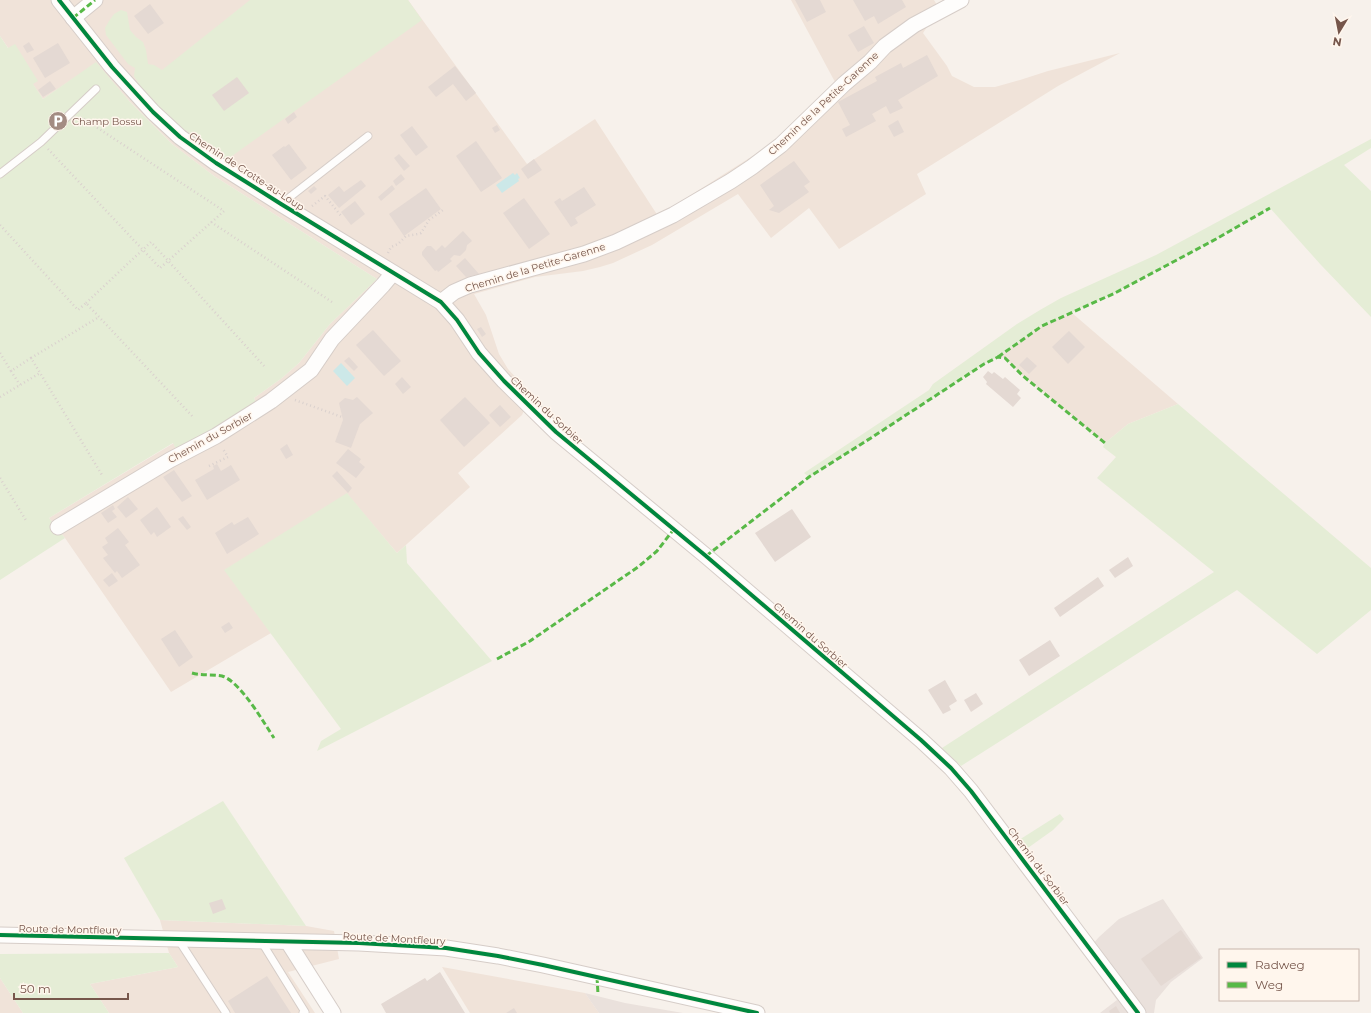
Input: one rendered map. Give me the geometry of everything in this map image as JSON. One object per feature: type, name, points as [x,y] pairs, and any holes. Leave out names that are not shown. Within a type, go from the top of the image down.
[{"type":"street","name":"Chemin de Crotte-au-Loup","points":[[59,0],[98,51],[180,138],[216,163],[300,216],[441,302]]},
{"type":"street","points":[[73,18],[95,0]]},
{"type":"street","name":"Chemin de la Petite-Garenne","points":[[441,302],[454,292],[470,285],[584,254],[641,231],[673,215],[752,167],[780,145],[844,84],[870,62],[885,46],[914,25],[961,0]]},
{"type":"street","name":"Chemin du Sorbier","points":[[58,527],[170,460],[241,422],[311,370],[332,339],[383,285],[387,269]]},
{"type":"street","name":"Chemin du Sorbier","points":[[441,302],[457,320],[479,353],[504,381],[556,432],[706,556],[921,740],[951,768],[994,819],[1138,1013]]},
{"type":"street","name":"Route de Montfleury","points":[[0,935],[391,944],[446,948],[476,952],[543,965],[757,1013]]},
{"type":"street","points":[[288,942],[333,1013]]},
{"type":"lane","points":[[0,174],[41,142],[96,89]]},
{"type":"lane","points":[[281,204],[368,136]]},
{"type":"lane","points":[[178,939],[226,1013]]},
{"type":"lane","points":[[262,941],[305,1012],[303,1013]]},
{"type":"path","points":[[41,142],[160,268],[224,211],[72,111]]},
{"type":"path","points":[[300,216],[325,196],[342,216]]},
{"type":"path","points":[[387,269],[391,248],[398,244],[406,236],[421,233],[429,220],[443,210]]},
{"type":"path","points":[[211,222],[332,302]]},
{"type":"path","points":[[0,225],[78,310],[151,242],[265,367]]},
{"type":"path","points":[[86,303],[194,418]]},
{"type":"path","points":[[11,371],[99,317]]},
{"type":"path","points":[[0,353],[20,385]]},
{"type":"path","points":[[31,358],[102,475]]},
{"type":"path","points":[[0,397],[40,373]]},
{"type":"path","points":[[279,395],[342,417]]},
{"type":"path","points":[[209,466],[228,457],[216,436]]},
{"type":"path","points":[[0,478],[27,522]]},
{"type":"shaded area","points":[[0,0],[408,0],[527,164],[595,119],[658,216],[773,143],[835,82],[791,0],[934,0],[943,15],[931,21],[923,33],[947,66],[952,76],[974,87],[995,87],[1048,71],[1120,53],[1058,86],[917,174],[926,194],[839,249],[809,208],[771,238],[738,194],[652,245],[613,263],[583,271],[535,277],[474,294],[486,315],[499,354],[508,369],[531,394],[522,415],[458,473],[470,487],[397,553],[347,494],[225,570],[271,633],[171,692],[65,538],[49,518],[174,443],[176,449],[257,404],[254,398],[282,378],[299,363],[330,324],[377,279],[214,176],[172,144],[130,102],[96,63],[43,99],[0,36]]},
{"type":"shaded area","points":[[1072,313],[1178,404],[1128,424],[1105,443],[1023,376],[1005,358],[998,357],[1042,326]]},
{"type":"shaded area","points":[[1163,899],[1203,958],[1171,982],[1156,1000],[1154,1013],[1100,1013],[1117,1000],[1084,954],[1099,937],[1119,919]]},
{"type":"shaded area","points":[[160,920],[306,926],[334,931],[339,959],[288,972],[315,1013],[109,1013],[90,984],[178,967],[169,953]]},
{"type":"shaded area","points":[[442,967],[585,993],[599,1013],[470,1013]]},
{"type":"shaded area","points":[[0,978],[23,1013],[0,1013]]},
{"type":"shaded area","points":[[585,993],[625,1003],[683,1013],[599,1013]]},
{"type":"green space","points":[[250,0],[408,0],[422,20],[225,161],[179,127],[142,90],[134,76],[135,68],[128,64],[106,35],[105,28],[114,14],[121,10],[127,12],[130,30],[143,42],[148,64],[154,65],[162,70]]},
{"type":"green space","points":[[0,36],[8,48],[15,44],[38,81],[33,84],[43,99],[96,62],[130,102],[172,144],[214,176],[377,279],[330,324],[299,363],[282,378],[254,398],[257,404],[240,416],[176,449],[173,443],[49,518],[65,538],[0,580]]},
{"type":"green space","points":[[1371,139],[1371,148],[1344,165],[1371,191],[1371,317],[1321,265],[1270,208],[1216,239],[1115,293],[1042,326],[998,357],[984,364],[809,477],[804,473],[929,390],[933,384],[1017,324],[1040,310],[1061,298],[1156,255]]},
{"type":"green space","points":[[1178,404],[1371,568],[1371,610],[1317,654],[1237,590],[961,766],[942,748],[1214,572],[1097,478],[1116,457],[1103,447],[1105,443],[1128,424]]},
{"type":"green space","points":[[347,493],[397,553],[406,545],[407,563],[492,661],[317,751],[321,741],[341,729],[224,570]]},
{"type":"green space","points":[[223,801],[306,926],[160,920],[124,858]]},
{"type":"green space","points":[[1060,814],[1064,819],[1053,830],[1025,850],[1019,840]]},
{"type":"green space","points":[[169,953],[178,967],[90,984],[109,1013],[23,1013],[0,978],[0,954]]},
{"type":"water","points":[[513,173],[515,175],[517,173],[520,178],[518,179],[519,181],[502,193],[496,185]]},
{"type":"water","points":[[341,363],[355,378],[347,386],[333,371]]},
{"type":"building","points":[[795,0],[820,0],[826,12],[807,22]]},
{"type":"building","points":[[853,0],[902,0],[906,7],[878,24],[874,16],[865,21]]},
{"type":"building","points":[[150,4],[164,23],[148,34],[134,16]]},
{"type":"building","points":[[864,26],[874,43],[858,52],[848,35]]},
{"type":"building","points":[[29,42],[34,50],[27,53],[23,46]]},
{"type":"building","points":[[58,43],[70,63],[45,78],[33,58]]},
{"type":"building","points":[[927,55],[938,76],[898,100],[903,108],[890,114],[886,106],[872,114],[876,121],[846,137],[842,129],[850,125],[838,102],[877,81],[875,77],[901,63],[903,68]]},
{"type":"building","points":[[455,66],[476,93],[466,101],[453,84],[436,97],[428,87]]},
{"type":"building","points":[[237,77],[249,93],[224,111],[212,95]]},
{"type":"building","points":[[50,81],[56,89],[43,97],[38,90]]},
{"type":"building","points":[[294,112],[297,117],[288,124],[285,119]]},
{"type":"building","points":[[898,120],[904,132],[894,137],[888,126]]},
{"type":"building","points":[[497,125],[500,130],[495,133],[492,128]]},
{"type":"building","points":[[412,126],[428,147],[416,156],[400,135]]},
{"type":"building","points":[[476,141],[502,178],[481,192],[456,156]]},
{"type":"building","points":[[289,144],[307,168],[291,180],[272,155]]},
{"type":"building","points":[[399,154],[410,166],[404,171],[394,158]]},
{"type":"building","points":[[534,159],[542,170],[528,179],[521,169]]},
{"type":"building","points":[[794,161],[810,182],[804,186],[809,192],[779,213],[769,210],[774,206],[760,185]]},
{"type":"building","points":[[401,174],[405,179],[396,186],[393,181]]},
{"type":"building","points":[[361,180],[366,186],[339,208],[328,195],[339,186],[344,192]]},
{"type":"building","points":[[392,185],[395,189],[381,201],[378,197]]},
{"type":"building","points":[[314,186],[317,189],[311,194],[308,191]]},
{"type":"building","points":[[584,187],[596,205],[575,218],[578,223],[571,227],[554,202],[560,198],[562,201]]},
{"type":"building","points":[[426,188],[441,209],[404,236],[389,214]]},
{"type":"building","points":[[524,198],[550,234],[529,249],[503,213]]},
{"type":"building","points":[[355,201],[365,214],[351,225],[341,212]]},
{"type":"building","points":[[463,231],[472,241],[467,245],[466,250],[460,256],[454,255],[450,259],[452,261],[438,272],[437,270],[435,271],[422,255],[422,252],[427,246],[431,246],[436,251],[442,245],[445,248]]},
{"type":"building","points":[[465,258],[479,274],[466,277],[456,266]]},
{"type":"building","points":[[481,327],[486,334],[482,337],[477,329]]},
{"type":"building","points":[[373,330],[401,361],[384,376],[356,345]]},
{"type":"building","points":[[1069,331],[1085,347],[1068,364],[1052,347]]},
{"type":"building","points":[[349,357],[358,367],[354,371],[344,361]]},
{"type":"building","points":[[1027,357],[1037,366],[1029,374],[1019,365]]},
{"type":"building","points":[[988,371],[992,374],[994,372],[1003,379],[1005,377],[1020,390],[1017,394],[1021,398],[1013,407],[986,384],[987,382],[983,377]]},
{"type":"building","points":[[402,377],[411,387],[403,394],[395,384]]},
{"type":"building","points":[[357,397],[373,413],[360,424],[351,448],[335,442],[343,420],[339,403],[345,398],[353,400]]},
{"type":"building","points":[[465,397],[490,423],[464,447],[440,420]]},
{"type":"building","points":[[500,405],[511,417],[500,427],[489,415]]},
{"type":"building","points":[[287,444],[293,455],[286,459],[280,449]]},
{"type":"building","points":[[348,449],[361,459],[359,462],[365,467],[356,478],[336,463]]},
{"type":"building","points":[[217,464],[221,471],[231,465],[240,480],[207,500],[195,480],[214,469],[213,466]]},
{"type":"building","points":[[174,470],[192,496],[182,502],[163,477]]},
{"type":"building","points":[[337,471],[352,488],[348,493],[332,476]]},
{"type":"building","points":[[128,497],[138,509],[126,518],[117,507]]},
{"type":"building","points":[[113,505],[115,509],[112,511],[117,517],[108,523],[101,513]]},
{"type":"building","points":[[157,507],[171,527],[157,537],[154,532],[151,535],[140,520]]},
{"type":"building","points":[[792,509],[811,537],[775,562],[755,533]]},
{"type":"building","points":[[183,516],[191,527],[187,530],[178,519]]},
{"type":"building","points":[[248,517],[259,534],[227,554],[215,533],[232,522],[234,525]]},
{"type":"building","points":[[118,528],[129,542],[125,545],[140,565],[122,578],[117,571],[115,573],[103,558],[108,555],[102,547],[108,543],[105,538]]},
{"type":"building","points":[[1128,557],[1133,566],[1115,578],[1109,570]]},
{"type":"building","points":[[112,573],[118,581],[109,587],[103,580]]},
{"type":"building","points":[[1098,577],[1104,586],[1060,617],[1054,608]]},
{"type":"building","points":[[229,622],[233,628],[225,633],[221,627]]},
{"type":"building","points":[[175,630],[193,657],[179,667],[161,639]]},
{"type":"building","points":[[1050,640],[1060,656],[1029,676],[1019,660]]},
{"type":"building","points":[[945,680],[957,701],[949,706],[951,710],[943,714],[928,690]]},
{"type":"building","points":[[976,693],[983,704],[971,712],[964,700]]},
{"type":"building","points":[[222,899],[226,909],[213,914],[209,903]]},
{"type":"building","points":[[1181,930],[1201,958],[1161,986],[1141,959]]},
{"type":"building","points":[[440,972],[465,1013],[386,1013],[381,1004],[425,978],[427,981]]},
{"type":"building","points":[[267,976],[291,1013],[235,1013],[228,1001]]},
{"type":"building","points":[[1116,1006],[1120,1013],[1110,1013],[1109,1011]]},
{"type":"building","points":[[514,1008],[517,1013],[506,1013]]},
{"type":"marked path","points":[[73,18],[95,0]]},
{"type":"marked path","points":[[998,357],[1042,326],[1115,293],[1216,239],[1270,208]]},
{"type":"marked path","points":[[706,556],[809,477],[984,364],[998,357],[1005,358],[1023,376],[1105,443]]},
{"type":"marked path","points":[[497,659],[530,641],[638,567],[657,551],[674,529]]},
{"type":"marked path","points":[[192,673],[222,676],[229,679],[251,703],[274,738]]},
{"type":"marked path","points":[[597,977],[598,994]]},
{"type":"cycle path","points":[[59,0],[112,67],[153,112],[180,137],[216,163],[441,302],[457,320],[479,353],[504,381],[556,432],[706,556],[921,740],[951,768],[971,791],[1138,1013]]},
{"type":"cycle path","points":[[0,935],[359,943],[446,948],[543,965],[757,1013]]},
{"type":"place","name":"Champ Bossu","points":[[58,121]]}]
